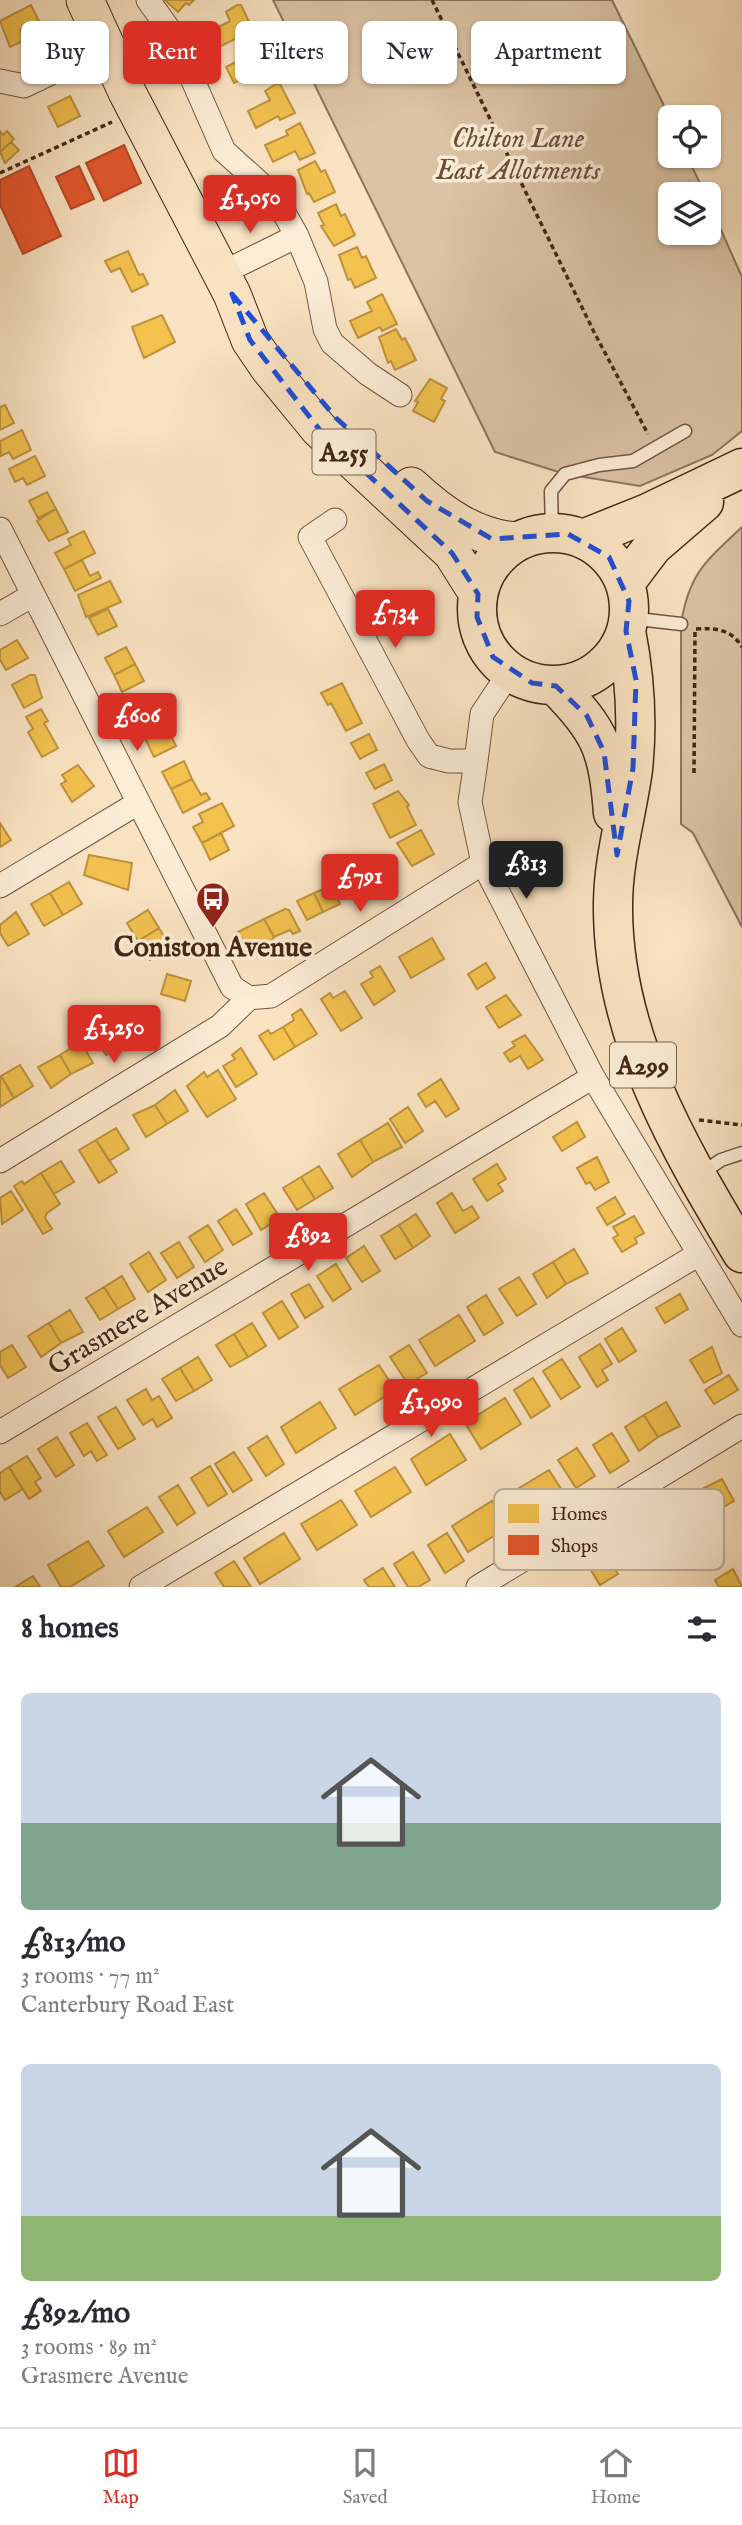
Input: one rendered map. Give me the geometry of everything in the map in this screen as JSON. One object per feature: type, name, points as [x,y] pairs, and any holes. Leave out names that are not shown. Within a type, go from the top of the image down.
[{"type":"highway","points":[[742,468],[653,546],[607,664],[592,675],[556,686],[532,683],[510,672],[494,657],[482,638],[477,617],[478,594],[485,573],[499,554],[551,537],[648,513],[742,468]]},
{"type":"highway","points":[[551,537],[609,557],[627,611]]},
{"type":"highway","name":"A299","points":[[627,611],[636,680],[633,768],[617,855],[612,905],[619,978],[638,1052],[672,1134],[742,1254]]},
{"type":"highway","name":"A299","points":[[556,686],[587,716],[604,752],[617,855]]},
{"type":"main road","name":"A255","points":[[85,0],[94,21]]},
{"type":"main road","name":"A255","points":[[109,55],[227,283],[250,340],[269,368],[319,429],[452,553],[478,594]]},
{"type":"main road","name":"A255","points":[[227,283],[336,418],[427,502],[492,540],[551,537]]},
{"type":"street","points":[[148,0],[173,35],[224,151],[275,197],[297,236],[316,282],[325,328],[332,343],[368,374],[400,395]]},
{"type":"street","points":[[0,81],[24,86],[28,84]]},
{"type":"street","points":[[227,283],[297,236]]},
{"type":"street","points":[[335,520],[310,537],[418,740],[429,756],[449,761],[475,761]]},
{"type":"street","points":[[0,529],[232,987],[249,998],[271,996],[483,863]]},
{"type":"street","points":[[0,614],[33,595]]},
{"type":"street","points":[[510,672],[482,714],[475,761],[470,802],[483,863],[593,1077],[742,1325]]},
{"type":"street","points":[[0,886],[138,803]]},
{"type":"street","points":[[0,1161],[220,1026],[249,998]]},
{"type":"street","name":"Grasmere Avenue","points":[[0,1432],[593,1077]]},
{"type":"street","points":[[141,1587],[699,1254]]},
{"type":"street","points":[[639,1489],[742,1426]]},
{"type":"street","points":[[478,1587],[506,1570]]},
{"type":"lane","points":[[551,537],[551,492],[565,474],[599,465],[633,461],[685,432]]},
{"type":"lane","points":[[627,611],[681,624]]},
{"type":"lane","points":[[696,1177],[721,1160],[742,1153]]},
{"type":"path","points":[[432,0],[594,332],[656,448]]},
{"type":"path","points":[[0,173],[114,121]]},
{"type":"path","points":[[694,773],[694,629],[718,628],[736,638],[742,647]]},
{"type":"path","points":[[691,1119],[742,1125]]},
{"type":"highlighted area","points":[[232,294],[336,418],[427,501],[492,539],[568,534],[609,557],[629,601],[626,631],[636,680],[633,768],[617,855],[604,752],[587,716],[556,686],[532,683],[493,657],[477,617],[478,594],[452,553],[319,429],[250,340]]},
{"type":"green space","name":"Chilton Lane East Allotments","points":[[273,0],[612,0],[622,21],[471,21],[471,84],[626,84],[626,28],[664,105],[658,105],[658,168],[693,168],[699,182],[658,182],[658,245],[721,245],[721,230],[742,277],[742,431],[712,455],[640,486],[565,474],[495,452],[314,84],[348,84],[348,21],[283,21]]},
{"type":"green space","points":[[742,527],[742,927],[693,833],[681,824],[681,624],[694,580],[718,549]]},
{"type":"building: Homes","points":[[165,0],[194,0],[189,5],[186,3],[178,12]]},
{"type":"building: Homes","points":[[31,5],[39,21],[21,21],[21,42],[10,47],[0,21]]},
{"type":"building: Homes","points":[[241,5],[249,21],[235,21],[235,39],[221,46],[221,26],[230,21],[226,12]]},
{"type":"building: Homes","points":[[235,62],[235,82],[234,83],[226,67]]},
{"type":"building: Homes","points":[[280,84],[295,113],[280,120],[278,116],[256,128],[248,111],[270,100],[265,91]]},
{"type":"building: Homes","points":[[70,96],[80,116],[58,127],[48,107]]},
{"type":"building: Homes","points":[[300,123],[315,153],[300,160],[295,151],[273,162],[265,145],[288,135],[286,131]]},
{"type":"building: Homes","points":[[0,131],[3,135],[7,131],[14,139],[0,152]]},
{"type":"building: Homes","points":[[11,142],[19,150],[5,163],[0,152]]},
{"type":"building: Homes","points":[[315,161],[321,172],[325,170],[335,192],[314,202],[309,193],[307,194],[298,170]]},
{"type":"building: Homes","points":[[336,204],[341,216],[345,214],[355,235],[334,246],[321,226],[324,225],[318,213]]},
{"type":"building: Homes","points":[[357,247],[362,258],[366,256],[376,278],[355,288],[351,279],[348,280],[339,255]]},
{"type":"building: Homes","points":[[128,251],[139,275],[143,274],[148,284],[132,292],[120,268],[111,272],[105,261]]},
{"type":"building: Homes","points":[[382,294],[397,324],[382,331],[380,327],[358,338],[350,321],[372,311],[367,302]]},
{"type":"building: Homes","points":[[162,315],[175,342],[144,358],[132,327]]},
{"type":"building: Homes","points":[[396,329],[402,340],[405,338],[416,360],[395,370],[391,361],[388,363],[379,337]]},
{"type":"building: Homes","points":[[430,379],[447,388],[441,399],[445,401],[434,422],[413,411],[418,402],[415,401]]},
{"type":"building: Homes","points":[[5,405],[14,423],[0,430],[0,407]]},
{"type":"building: Homes","points":[[22,430],[31,450],[13,459],[9,452],[1,456],[0,441]]},
{"type":"building: Homes","points":[[35,456],[45,476],[27,485],[23,478],[15,482],[9,469]]},
{"type":"building: Homes","points":[[47,492],[56,509],[38,518],[29,501]]},
{"type":"building: Homes","points":[[56,509],[68,532],[49,541],[37,521]]},
{"type":"building: Homes","points":[[84,531],[95,553],[64,569],[55,553],[71,545],[68,539]]},
{"type":"building: Homes","points":[[82,560],[90,576],[98,572],[101,578],[75,591],[64,569]]},
{"type":"building: Homes","points":[[110,581],[121,602],[86,617],[78,595]]},
{"type":"building: Homes","points":[[108,609],[117,626],[98,635],[89,618]]},
{"type":"building: Homes","points":[[17,640],[28,658],[6,670],[0,660],[0,650]]},
{"type":"building: Homes","points":[[126,647],[135,664],[114,675],[105,658]]},
{"type":"building: Homes","points":[[135,664],[144,681],[122,692],[114,675]]},
{"type":"building: Homes","points":[[35,675],[42,698],[24,708],[12,685]]},
{"type":"building: Homes","points":[[342,683],[362,723],[346,731],[331,703],[328,705],[321,693]]},
{"type":"building: Homes","points":[[155,704],[164,721],[142,732],[133,715]]},
{"type":"building: Homes","points":[[41,709],[48,721],[44,723],[58,748],[42,757],[28,732],[33,729],[26,717]]},
{"type":"building: Homes","points":[[164,721],[176,746],[154,757],[142,732]]},
{"type":"building: Homes","points":[[369,734],[377,750],[360,759],[351,743]]},
{"type":"building: Homes","points":[[184,761],[192,779],[171,789],[162,772]]},
{"type":"building: Homes","points":[[384,764],[392,780],[375,789],[366,773]]},
{"type":"building: Homes","points":[[78,765],[94,786],[72,802],[61,784],[66,781],[62,775]]},
{"type":"building: Homes","points":[[192,779],[201,795],[206,793],[210,799],[183,813],[171,789]]},
{"type":"building: Homes","points":[[398,791],[409,805],[407,807],[416,825],[390,838],[373,804]]},
{"type":"building: Homes","points":[[222,803],[234,826],[202,843],[193,827],[203,822],[199,814]]},
{"type":"building: Homes","points":[[0,823],[11,840],[0,847]]},
{"type":"building: Homes","points":[[421,830],[434,854],[412,866],[397,843]]},
{"type":"building: Homes","points":[[221,833],[229,850],[210,860],[202,843]]},
{"type":"building: Homes","points":[[89,855],[132,863],[128,890],[84,875]]},
{"type":"building: Homes","points":[[69,882],[82,904],[63,915],[50,893]]},
{"type":"building: Homes","points":[[331,885],[340,904],[323,912],[314,893]]},
{"type":"building: Homes","points":[[50,893],[63,915],[44,926],[31,904]]},
{"type":"building: Homes","points":[[314,893],[323,912],[307,920],[297,901]]},
{"type":"building: Homes","points":[[285,909],[289,910],[300,931],[293,934],[290,930],[274,937],[264,919]]},
{"type":"building: Homes","points":[[148,910],[159,928],[138,941],[127,923]]},
{"type":"building: Homes","points":[[16,912],[29,934],[8,946],[0,933],[0,925]]},
{"type":"building: Homes","points":[[264,919],[274,937],[248,950],[238,932]]},
{"type":"building: Homes","points":[[159,928],[171,948],[150,960],[138,941]]},
{"type":"building: Homes","points":[[432,938],[444,959],[411,978],[399,957]]},
{"type":"building: Homes","points":[[486,963],[495,978],[477,989],[468,974]]},
{"type":"building: Homes","points":[[380,966],[395,991],[374,1005],[361,984],[373,977],[370,972]]},
{"type":"building: Homes","points":[[167,974],[191,981],[185,1001],[161,994]]},
{"type":"building: Homes","points":[[345,991],[362,1018],[341,1031],[321,999],[330,993],[333,998]]},
{"type":"building: Homes","points":[[506,995],[521,1015],[499,1028],[486,1007]]},
{"type":"building: Homes","points":[[301,1009],[317,1034],[295,1047],[283,1027],[294,1020],[292,1015]]},
{"type":"building: Homes","points":[[130,1011],[144,1032],[125,1043],[112,1022]]},
{"type":"building: Homes","points":[[112,1022],[125,1043],[106,1055],[93,1034]]},
{"type":"building: Homes","points":[[283,1027],[295,1047],[274,1060],[259,1036],[268,1030],[271,1034]]},
{"type":"building: Homes","points":[[525,1035],[543,1060],[528,1069],[520,1056],[510,1062],[504,1053],[515,1046],[512,1042]]},
{"type":"building: Homes","points":[[81,1042],[93,1063],[71,1074],[60,1055]]},
{"type":"building: Homes","points":[[241,1048],[257,1074],[236,1087],[223,1066],[235,1059],[232,1055]]},
{"type":"building: Homes","points":[[60,1055],[71,1074],[51,1088],[38,1067]]},
{"type":"building: Homes","points":[[20,1065],[33,1086],[14,1098],[1,1076]]},
{"type":"building: Homes","points":[[218,1070],[236,1099],[207,1117],[187,1086],[204,1072],[207,1077]]},
{"type":"building: Homes","points":[[0,1077],[14,1098],[0,1107]]},
{"type":"building: Homes","points":[[441,1079],[459,1109],[446,1117],[435,1101],[426,1107],[418,1094]]},
{"type":"building: Homes","points":[[175,1090],[188,1111],[167,1124],[155,1105]]},
{"type":"building: Homes","points":[[155,1105],[167,1124],[146,1137],[133,1115]]},
{"type":"building: Homes","points":[[408,1107],[423,1131],[405,1143],[390,1119]]},
{"type":"building: Homes","points":[[577,1122],[585,1137],[562,1151],[553,1137]]},
{"type":"building: Homes","points":[[388,1123],[402,1147],[373,1162],[360,1140]]},
{"type":"building: Homes","points":[[116,1128],[129,1149],[109,1161],[96,1140]]},
{"type":"building: Homes","points":[[96,1140],[117,1172],[99,1183],[79,1150]]},
{"type":"building: Homes","points":[[360,1140],[373,1162],[352,1177],[338,1154]]},
{"type":"building: Homes","points":[[597,1157],[609,1182],[595,1190],[590,1182],[586,1184],[577,1168]]},
{"type":"building: Homes","points":[[61,1161],[74,1182],[54,1194],[41,1173]]},
{"type":"building: Homes","points":[[497,1164],[506,1179],[498,1184],[503,1191],[487,1201],[473,1179]]},
{"type":"building: Homes","points":[[319,1166],[333,1188],[315,1199],[301,1177]]},
{"type":"building: Homes","points":[[41,1173],[60,1204],[47,1213],[45,1218],[52,1229],[43,1234],[14,1186],[22,1181],[24,1184]]},
{"type":"building: Homes","points":[[301,1177],[315,1199],[297,1210],[283,1188]]},
{"type":"building: Homes","points":[[11,1191],[23,1210],[2,1224],[0,1198]]},
{"type":"building: Homes","points":[[264,1193],[280,1218],[261,1230],[246,1204]]},
{"type":"building: Homes","points":[[452,1193],[463,1211],[472,1206],[479,1218],[455,1233],[437,1203]]},
{"type":"building: Homes","points":[[615,1197],[625,1214],[607,1225],[597,1208]]},
{"type":"building: Homes","points":[[236,1209],[252,1234],[233,1245],[218,1221]]},
{"type":"building: Homes","points":[[416,1214],[430,1236],[413,1248],[399,1225]]},
{"type":"building: Homes","points":[[634,1216],[644,1233],[635,1238],[637,1243],[622,1252],[613,1238],[618,1235],[613,1227]]},
{"type":"building: Homes","points":[[208,1225],[223,1250],[205,1262],[189,1237]]},
{"type":"building: Homes","points":[[399,1225],[413,1248],[395,1259],[381,1236]]},
{"type":"building: Homes","points":[[179,1242],[194,1267],[177,1278],[161,1253]]},
{"type":"building: Homes","points":[[364,1246],[380,1271],[362,1282],[346,1258]]},
{"type":"building: Homes","points":[[574,1249],[588,1273],[566,1284],[553,1262]]},
{"type":"building: Homes","points":[[149,1252],[166,1280],[148,1292],[130,1264]]},
{"type":"building: Homes","points":[[553,1262],[566,1284],[547,1298],[533,1274]]},
{"type":"building: Homes","points":[[336,1264],[351,1289],[333,1301],[317,1276]]},
{"type":"building: Homes","points":[[122,1276],[135,1299],[118,1309],[104,1287]]},
{"type":"building: Homes","points":[[519,1277],[536,1304],[517,1316],[499,1289]]},
{"type":"building: Homes","points":[[309,1284],[323,1307],[305,1318],[291,1294]]},
{"type":"building: Homes","points":[[104,1287],[118,1309],[100,1320],[86,1298]]},
{"type":"building: Homes","points":[[680,1294],[688,1309],[665,1323],[656,1308]]},
{"type":"building: Homes","points":[[486,1295],[503,1323],[484,1335],[467,1307]]},
{"type":"building: Homes","points":[[282,1301],[298,1327],[279,1339],[263,1313]]},
{"type":"building: Homes","points":[[70,1310],[83,1332],[61,1343],[49,1323]]},
{"type":"building: Homes","points":[[459,1315],[475,1341],[435,1366],[419,1340]]},
{"type":"building: Homes","points":[[49,1323],[61,1343],[41,1357],[28,1336]]},
{"type":"building: Homes","points":[[252,1323],[266,1346],[248,1357],[234,1334]]},
{"type":"building: Homes","points":[[622,1328],[636,1351],[619,1362],[605,1339]]},
{"type":"building: Homes","points":[[234,1334],[248,1357],[230,1367],[216,1345]]},
{"type":"building: Homes","points":[[600,1344],[612,1364],[602,1370],[608,1380],[597,1387],[579,1357]]},
{"type":"building: Homes","points":[[12,1345],[26,1367],[8,1378],[0,1365],[0,1352]]},
{"type":"building: Homes","points":[[409,1345],[427,1373],[408,1384],[390,1357]]},
{"type":"building: Homes","points":[[712,1347],[722,1373],[704,1383],[690,1360]]},
{"type":"building: Homes","points":[[198,1357],[212,1380],[194,1391],[180,1368]]},
{"type":"building: Homes","points":[[562,1359],[580,1387],[561,1399],[543,1371]]},
{"type":"building: Homes","points":[[379,1365],[395,1390],[355,1415],[339,1389]]},
{"type":"building: Homes","points":[[180,1368],[194,1391],[176,1401],[162,1379]]},
{"type":"building: Homes","points":[[729,1375],[738,1390],[714,1404],[705,1390]]},
{"type":"building: Homes","points":[[533,1378],[550,1406],[531,1418],[514,1390]]},
{"type":"building: Homes","points":[[146,1389],[152,1400],[159,1396],[172,1418],[157,1427],[153,1419],[143,1425],[127,1400]]},
{"type":"building: Homes","points":[[505,1398],[521,1424],[481,1449],[465,1423]]},
{"type":"building: Homes","points":[[320,1402],[336,1428],[296,1453],[281,1427]]},
{"type":"building: Homes","points":[[666,1402],[680,1426],[658,1437],[644,1415]]},
{"type":"building: Homes","points":[[116,1407],[135,1439],[118,1449],[98,1417]]},
{"type":"building: Homes","points":[[644,1415],[658,1437],[639,1451],[625,1427]]},
{"type":"building: Homes","points":[[87,1423],[107,1455],[97,1461],[91,1451],[84,1456],[70,1433]]},
{"type":"building: Homes","points":[[612,1433],[629,1461],[610,1473],[593,1445]]},
{"type":"building: Homes","points":[[450,1434],[466,1460],[426,1485],[411,1459]]},
{"type":"building: Homes","points":[[267,1436],[284,1464],[266,1476],[248,1448]]},
{"type":"building: Homes","points":[[57,1437],[74,1465],[56,1477],[38,1449]]},
{"type":"building: Homes","points":[[577,1448],[595,1476],[576,1488],[558,1460]]},
{"type":"building: Homes","points":[[234,1452],[252,1480],[233,1492],[215,1464]]},
{"type":"building: Homes","points":[[27,1456],[41,1478],[35,1482],[41,1491],[29,1499],[9,1467]]},
{"type":"building: Homes","points":[[210,1466],[227,1494],[208,1506],[191,1478]]},
{"type":"building: Homes","points":[[9,1467],[23,1489],[5,1500],[0,1492],[0,1473]]},
{"type":"building: Homes","points":[[395,1467],[411,1492],[371,1517],[355,1491]]},
{"type":"building: Homes","points":[[549,1470],[561,1489],[517,1489]]},
{"type":"building: Homes","points":[[722,1479],[734,1501],[724,1507],[724,1489],[702,1489]]},
{"type":"building: Homes","points":[[178,1485],[195,1513],[177,1525],[159,1497]]},
{"type":"building: Homes","points":[[341,1500],[357,1525],[317,1550],[301,1524]]},
{"type":"building: Homes","points":[[492,1501],[494,1504],[494,1536],[468,1552],[452,1526]]},
{"type":"building: Homes","points":[[147,1507],[163,1532],[124,1557],[108,1531]]},
{"type":"building: Homes","points":[[284,1533],[300,1559],[260,1584],[244,1558]]},
{"type":"building: Homes","points":[[447,1533],[464,1561],[445,1573],[428,1545]]},
{"type":"building: Homes","points":[[88,1541],[104,1566],[70,1587],[61,1587],[48,1565]]},
{"type":"building: Homes","points":[[413,1552],[430,1580],[418,1587],[408,1587],[394,1564]]},
{"type":"building: Homes","points":[[234,1561],[251,1587],[224,1587],[215,1573]]},
{"type":"building: Homes","points":[[383,1568],[395,1587],[369,1587],[364,1580]]},
{"type":"building: Homes","points":[[733,1569],[742,1587],[719,1587],[715,1580]]},
{"type":"building: Homes","points":[[591,1570],[616,1570],[618,1574],[600,1585]]},
{"type":"building: Homes","points":[[33,1576],[40,1587],[15,1587]]},
{"type":"building: Shops","points":[[124,145],[141,183],[104,201],[86,163]]},
{"type":"building: Shops","points":[[29,166],[61,236],[23,254],[0,205],[0,180]]},
{"type":"building: Shops","points":[[79,166],[94,199],[71,209],[56,177]]},
{"type":"place","name":"Coniston Avenue","points":[[213,929]]}]
